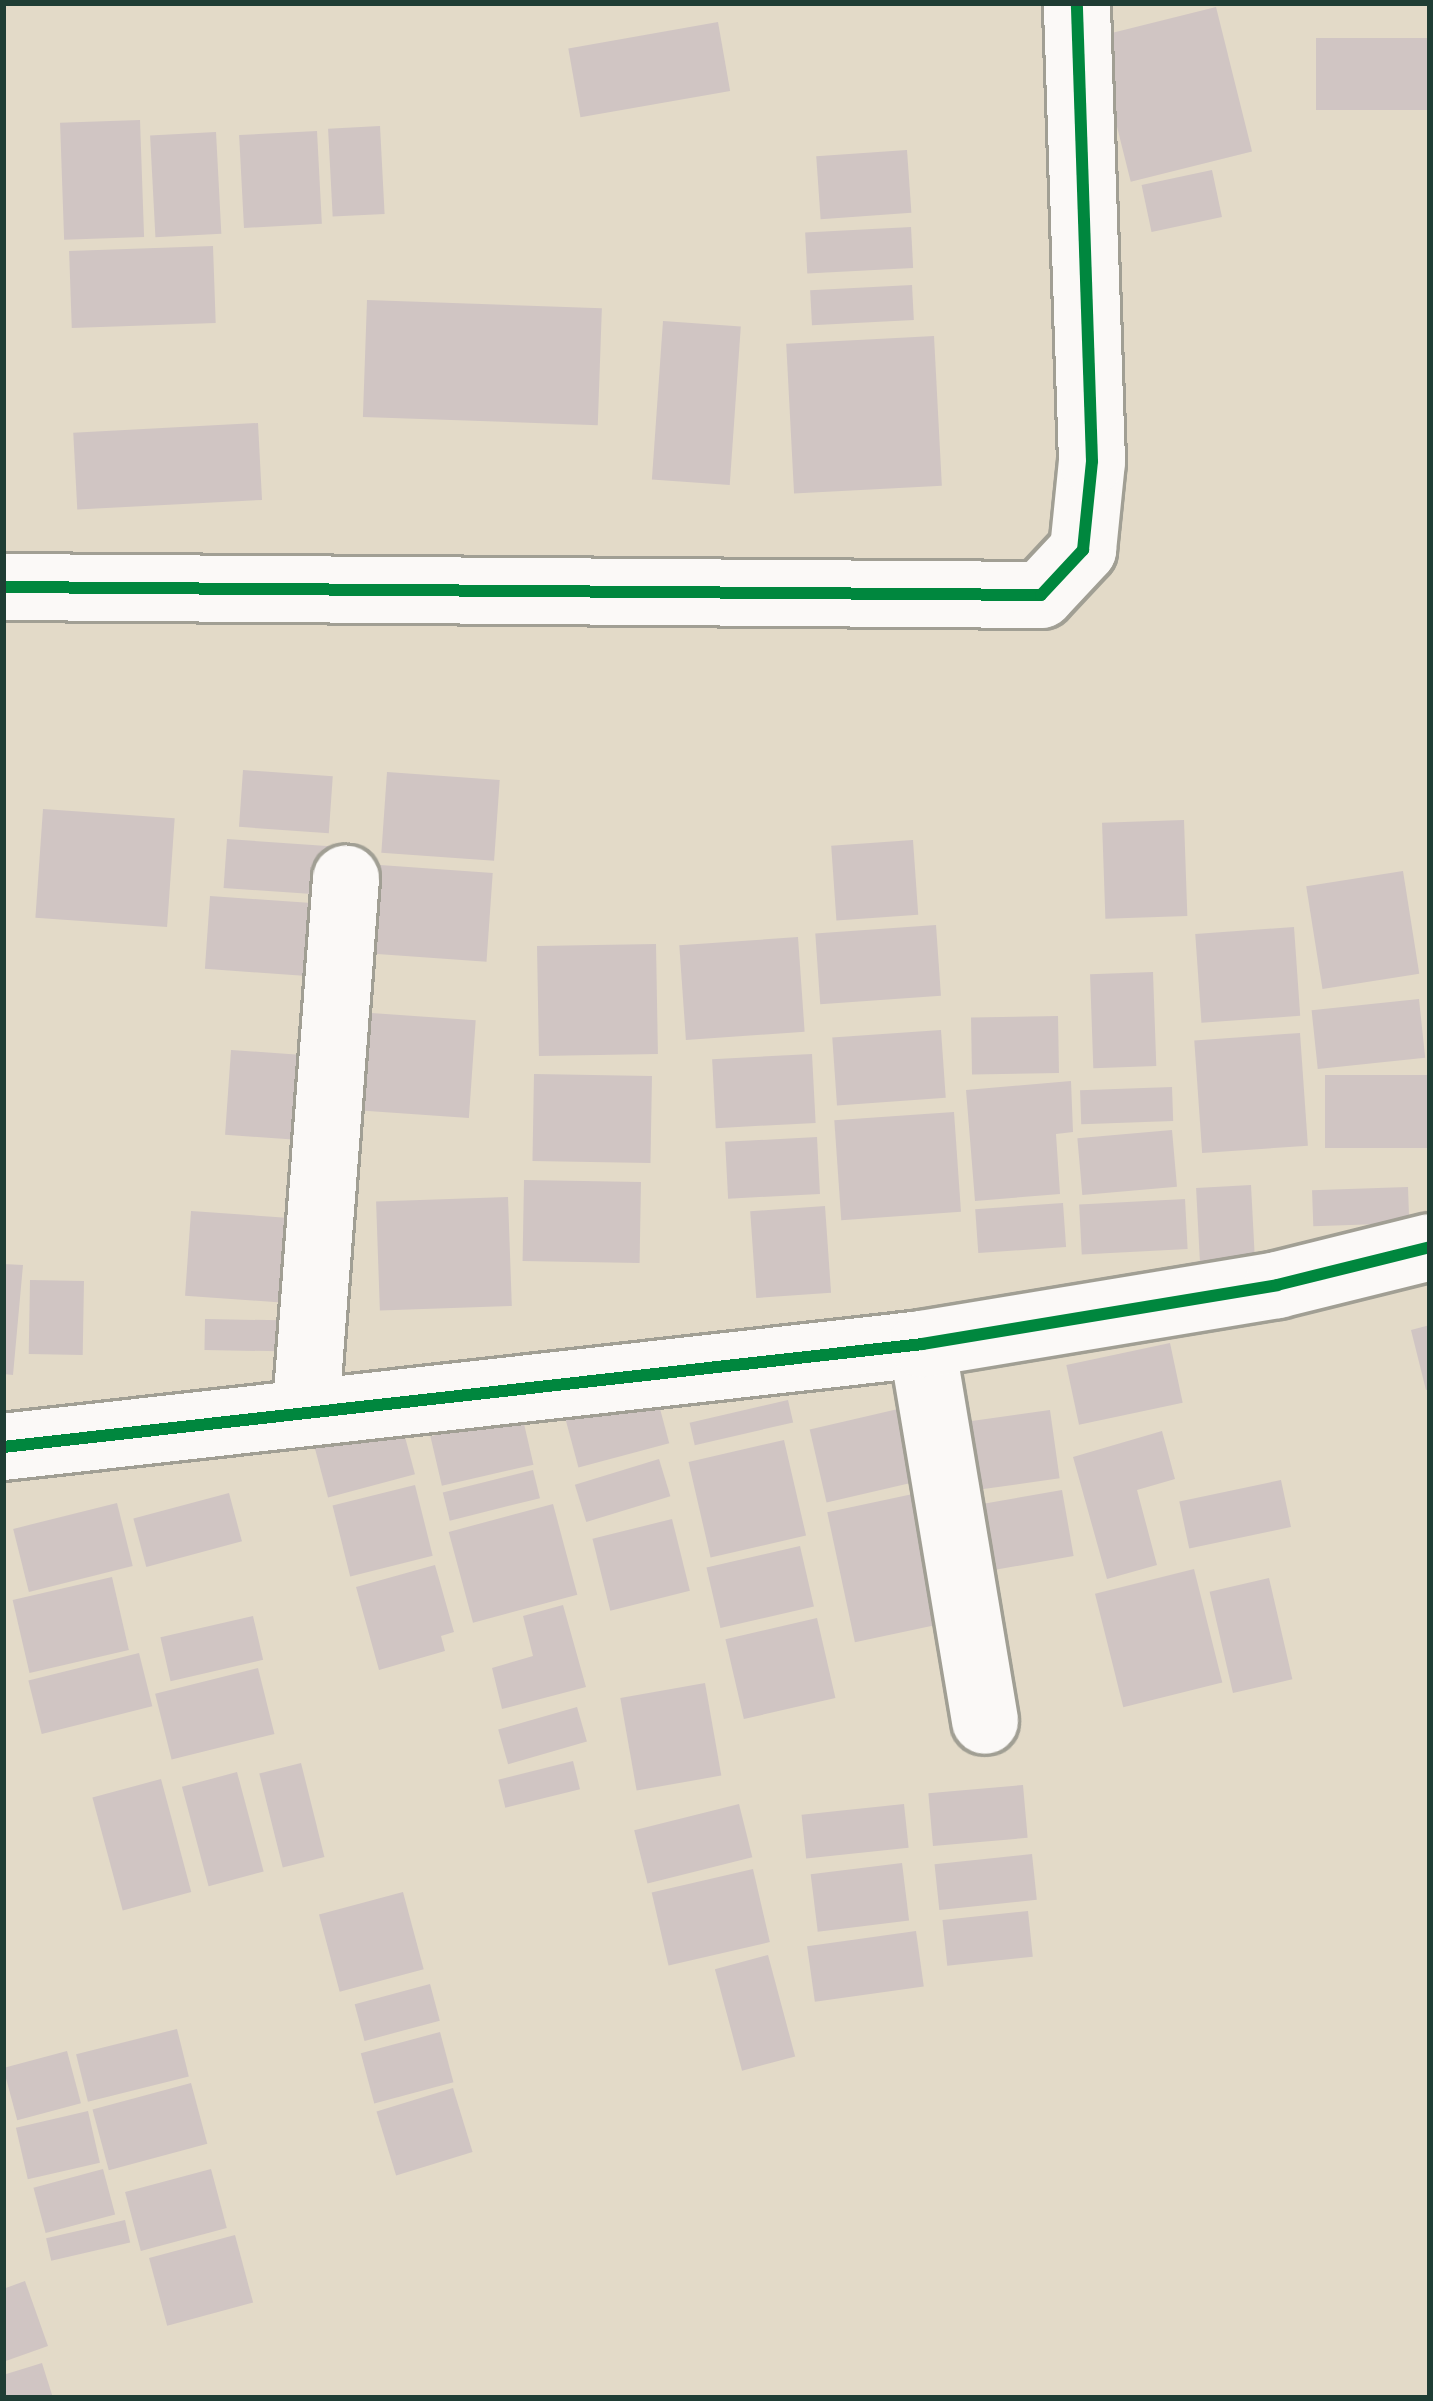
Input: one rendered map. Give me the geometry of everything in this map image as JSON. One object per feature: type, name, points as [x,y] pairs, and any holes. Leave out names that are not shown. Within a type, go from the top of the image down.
[{"type":"street","points":[[3,587],[1041,595],[1083,550],[1092,461],[1077,3]]},
{"type":"street","points":[[306,1408],[346,880]]},
{"type":"street","points":[[3,1447],[306,1408],[922,1344],[1277,1285],[1430,1246]]},
{"type":"street","points":[[922,1344],[985,1721]]},
{"type":"building","points":[[1216,7],[1252,152],[1131,182],[1095,37]]},
{"type":"building","points":[[718,22],[730,91],[580,117],[568,48]]},
{"type":"building","points":[[1316,38],[1430,38],[1430,110],[1316,110]]},
{"type":"building","points":[[140,120],[144,237],[64,240],[60,123]]},
{"type":"building","points":[[380,126],[385,214],[333,217],[328,129]]},
{"type":"building","points":[[317,131],[322,224],[244,228],[239,135]]},
{"type":"building","points":[[216,132],[221,234],[155,237],[150,135]]},
{"type":"building","points":[[907,150],[911,213],[821,219],[816,156]]},
{"type":"building","points":[[1212,170],[1222,217],[1152,232],[1142,185]]},
{"type":"building","points":[[911,227],[913,268],[807,273],[805,233]]},
{"type":"building","points":[[213,246],[216,323],[72,328],[69,251]]},
{"type":"building","points":[[912,285],[914,320],[812,325],[810,290]]},
{"type":"building","points":[[367,300],[602,308],[598,425],[363,417]]},
{"type":"building","points":[[663,321],[741,326],[730,485],[652,480]]},
{"type":"building","points":[[934,336],[942,486],[794,494],[786,344]]},
{"type":"building","points":[[258,423],[262,500],[77,510],[73,433]]},
{"type":"building","points":[[243,770],[333,776],[329,833],[239,827]]},
{"type":"building","points":[[387,772],[500,780],[494,861],[381,853]]},
{"type":"building","points":[[43,809],[175,818],[167,927],[35,918]]},
{"type":"building","points":[[1184,820],[1187,916],[1105,919],[1102,823]]},
{"type":"building","points":[[227,839],[334,846],[330,895],[224,888]]},
{"type":"building","points":[[913,840],[918,915],[836,921],[831,846]]},
{"type":"building","points":[[380,865],[493,873],[487,962],[374,954]]},
{"type":"building","points":[[1403,871],[1419,974],[1322,989],[1306,886]]},
{"type":"building","points":[[210,896],[326,904],[321,977],[205,969]]},
{"type":"building","points":[[936,925],[941,996],[820,1004],[815,933]]},
{"type":"building","points":[[1294,927],[1300,1016],[1201,1023],[1195,934]]},
{"type":"building","points":[[798,937],[805,1032],[686,1040],[679,945]]},
{"type":"building","points":[[656,944],[658,1054],[539,1056],[537,946]]},
{"type":"building","points":[[1153,972],[1156,1066],[1093,1068],[1090,974]]},
{"type":"building","points":[[1419,999],[1425,1058],[1318,1069],[1312,1010]]},
{"type":"building","points":[[357,1012],[476,1020],[469,1118],[350,1110]]},
{"type":"building","points":[[1058,1016],[1059,1073],[972,1075],[971,1018]]},
{"type":"building","points":[[941,1030],[946,1098],[837,1105],[832,1038]]},
{"type":"building","points":[[1300,1033],[1308,1146],[1202,1153],[1194,1040]]},
{"type":"building","points":[[231,1050],[320,1056],[314,1141],[225,1135]]},
{"type":"building","points":[[812,1054],[816,1123],[716,1128],[712,1059]]},
{"type":"building","points":[[534,1074],[652,1076],[650,1163],[532,1161]]},
{"type":"building","points":[[1325,1075],[1430,1075],[1430,1148],[1325,1148]]},
{"type":"building","points":[[1071,1081],[1073,1132],[1056,1134],[1060,1194],[975,1201],[966,1090]]},
{"type":"building","points":[[1172,1087],[1173,1121],[1081,1124],[1080,1090]]},
{"type":"building","points":[[954,1112],[961,1212],[841,1220],[834,1120]]},
{"type":"building","points":[[1172,1130],[1177,1187],[1082,1195],[1077,1138]]},
{"type":"building","points":[[817,1137],[820,1194],[728,1199],[725,1142]]},
{"type":"building","points":[[524,1180],[641,1182],[640,1263],[523,1261]]},
{"type":"building","points":[[1251,1185],[1255,1267],[1200,1270],[1196,1188]]},
{"type":"building","points":[[1408,1187],[1409,1223],[1313,1226],[1312,1190]]},
{"type":"building","points":[[508,1197],[512,1306],[380,1311],[376,1202]]},
{"type":"building","points":[[1185,1199],[1188,1249],[1082,1254],[1079,1205]]},
{"type":"building","points":[[1063,1203],[1066,1247],[978,1253],[975,1209]]},
{"type":"building","points":[[825,1206],[831,1293],[756,1298],[750,1211]]},
{"type":"building","points":[[191,1211],[304,1219],[298,1304],[185,1296]]},
{"type":"building","points":[[3,1264],[23,1265],[13,1375],[3,1374]]},
{"type":"building","points":[[30,1280],[84,1281],[83,1355],[29,1354]]},
{"type":"building","points":[[205,1319],[296,1321],[295,1352],[204,1350]]},
{"type":"building","points":[[1430,1325],[1430,1389],[1426,1390],[1411,1330]]},
{"type":"building","points":[[1170,1343],[1183,1403],[1079,1425],[1066,1365]]},
{"type":"building","points":[[655,1390],[669,1443],[578,1467],[564,1414]]},
{"type":"building","points":[[788,1400],[793,1422],[695,1445],[690,1423]]},
{"type":"building","points":[[911,1406],[928,1479],[827,1502],[810,1429]]},
{"type":"building","points":[[1050,1410],[1060,1478],[964,1492],[954,1423]]},
{"type":"building","points":[[522,1415],[533,1465],[442,1486],[430,1436]]},
{"type":"building","points":[[401,1422],[415,1474],[328,1497],[314,1445]]},
{"type":"building","points":[[1162,1431],[1175,1479],[1137,1490],[1157,1565],[1107,1579],[1073,1457]]},
{"type":"building","points":[[784,1440],[806,1535],[711,1558],[689,1462]]},
{"type":"building","points":[[659,1459],[670,1496],[586,1522],[575,1485]]},
{"type":"building","points":[[533,1470],[540,1498],[450,1521],[443,1492]]},
{"type":"building","points":[[1281,1480],[1291,1527],[1189,1549],[1179,1502]]},
{"type":"building","points":[[415,1485],[433,1556],[350,1576],[333,1506]]},
{"type":"building","points":[[1062,1490],[1074,1556],[978,1573],[966,1507]]},
{"type":"building","points":[[927,1491],[955,1621],[855,1642],[827,1512]]},
{"type":"building","points":[[229,1493],[242,1541],[146,1567],[133,1519]]},
{"type":"building","points":[[117,1503],[133,1566],[29,1592],[13,1529]]},
{"type":"building","points":[[553,1504],[577,1595],[473,1623],[449,1532]]},
{"type":"building","points":[[672,1519],[690,1591],[610,1611],[592,1539]]},
{"type":"building","points":[[800,1546],[814,1606],[720,1628],[706,1568]]},
{"type":"building","points":[[435,1565],[454,1632],[441,1636],[445,1651],[379,1670],[356,1587]]},
{"type":"building","points":[[1194,1569],[1222,1683],[1123,1707],[1095,1594]]},
{"type":"building","points":[[112,1577],[129,1650],[29,1673],[13,1600]]},
{"type":"building","points":[[1269,1578],[1292,1679],[1233,1693],[1210,1592]]},
{"type":"building","points":[[563,1605],[586,1687],[502,1709],[492,1668],[533,1656],[523,1616]]},
{"type":"building","points":[[253,1616],[263,1660],[171,1681],[160,1637]]},
{"type":"building","points":[[817,1618],[835,1698],[744,1719],[725,1639]]},
{"type":"building","points":[[139,1653],[152,1706],[42,1734],[28,1681]]},
{"type":"building","points":[[258,1668],[274,1734],[172,1760],[155,1694]]},
{"type":"building","points":[[705,1683],[721,1776],[637,1791],[620,1698]]},
{"type":"building","points":[[577,1707],[587,1742],[508,1764],[498,1730]]},
{"type":"building","points":[[573,1761],[580,1789],[505,1808],[498,1780]]},
{"type":"building","points":[[301,1763],[324,1857],[283,1868],[259,1773]]},
{"type":"building","points":[[237,1772],[264,1871],[209,1886],[182,1787]]},
{"type":"building","points":[[161,1779],[191,1892],[123,1910],[92,1797]]},
{"type":"building","points":[[1023,1785],[1028,1838],[933,1846],[928,1793]]},
{"type":"building","points":[[739,1804],[752,1857],[648,1883],[634,1830]]},
{"type":"building","points":[[904,1804],[909,1848],[806,1859],[802,1815]]},
{"type":"building","points":[[1032,1854],[1037,1900],[939,1910],[935,1864]]},
{"type":"building","points":[[902,1863],[909,1921],[818,1932],[811,1874]]},
{"type":"building","points":[[753,1869],[770,1942],[669,1965],[652,1892]]},
{"type":"building","points":[[403,1892],[424,1969],[340,1992],[319,1915]]},
{"type":"building","points":[[1028,1911],[1033,1957],[947,1966],[942,1920]]},
{"type":"building","points":[[916,1931],[924,1986],[815,2002],[807,1946]]},
{"type":"building","points":[[768,1955],[795,2056],[742,2071],[715,1969]]},
{"type":"building","points":[[430,1984],[440,2021],[364,2041],[355,2004]]},
{"type":"building","points":[[177,2029],[189,2077],[88,2102],[76,2054]]},
{"type":"building","points":[[440,2032],[453,2082],[374,2103],[361,2053]]},
{"type":"building","points":[[67,2051],[81,2103],[17,2120],[3,2068]]},
{"type":"building","points":[[191,2083],[207,2144],[109,2170],[92,2109]]},
{"type":"building","points":[[453,2088],[473,2152],[396,2175],[376,2111]]},
{"type":"building","points":[[88,2111],[100,2163],[28,2179],[16,2128]]},
{"type":"building","points":[[103,2169],[115,2214],[46,2233],[33,2188]]},
{"type":"building","points":[[211,2169],[227,2228],[141,2251],[125,2192]]},
{"type":"building","points":[[125,2220],[130,2242],[51,2261],[46,2238]]},
{"type":"building","points":[[235,2235],[253,2303],[167,2326],[149,2258]]},
{"type":"building","points":[[25,2281],[48,2346],[3,2362],[3,2289]]},
{"type":"building","points":[[42,2363],[53,2398],[3,2398],[3,2375]]},
{"type":"cycle path","points":[[3,587],[1041,595],[1083,550],[1092,461],[1077,3]]},
{"type":"cycle path","points":[[3,1447],[922,1344],[1277,1285],[1430,1247]]}]
